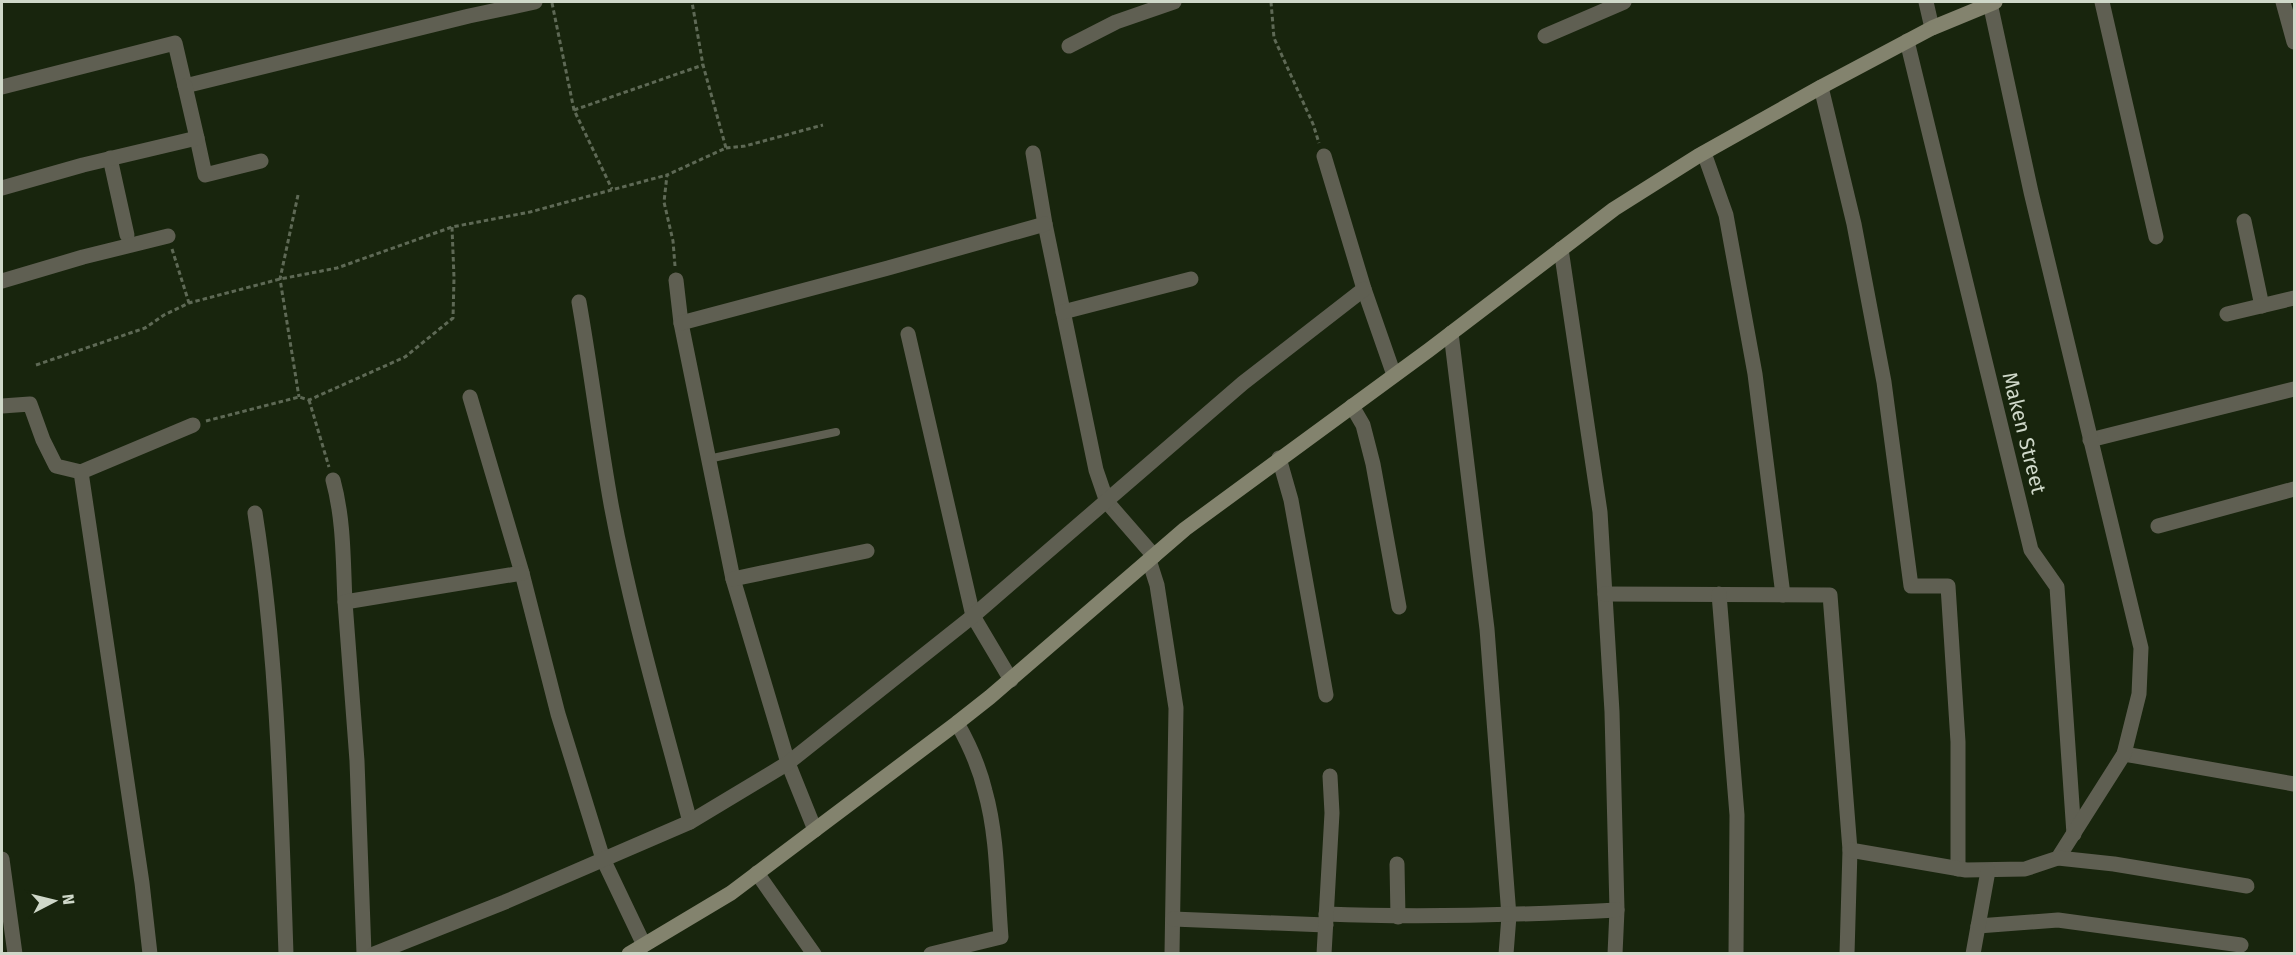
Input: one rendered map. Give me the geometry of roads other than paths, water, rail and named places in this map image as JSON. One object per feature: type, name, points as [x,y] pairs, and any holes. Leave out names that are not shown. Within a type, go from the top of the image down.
[{"type":"street","points":[[185,86],[469,15],[536,2]]},
{"type":"street","points":[[1069,46],[1116,22],[1174,2]]},
{"type":"street","points":[[1545,36],[1624,2]]},
{"type":"street","points":[[1926,2],[1932,28]]},
{"type":"street","points":[[629,954],[731,893],[957,723],[1011,680],[1185,529],[1451,333],[1614,209],[1704,153],[1821,87],[1932,28],[1992,2],[2031,192],[2141,648],[2139,694],[2124,754],[2058,858]]},
{"type":"street","points":[[2102,2],[2157,237]]},
{"type":"street","points":[[2283,2],[2295,42]]},
{"type":"street","name":"Maken Street","points":[[1907,41],[2031,550],[2057,587],[2074,834]]},
{"type":"street","points":[[2,87],[175,43],[205,175],[261,161]]},
{"type":"street","points":[[1821,87],[1854,224],[1884,382],[1911,586],[1948,586],[1958,742],[1958,869]]},
{"type":"street","points":[[2,188],[110,158],[197,138]]},
{"type":"street","points":[[1033,153],[1045,224],[1096,470],[1107,502],[1152,558],[1157,585],[1176,708],[1172,954]]},
{"type":"street","points":[[1704,153],[1726,215],[1755,374],[1783,595]]},
{"type":"street","points":[[1324,156],[1364,289],[1394,375]]},
{"type":"street","points":[[110,158],[127,236]]},
{"type":"street","points":[[2244,220],[2262,306]]},
{"type":"street","points":[[681,323],[1045,224]]},
{"type":"street","points":[[2,281],[83,257],[168,236]]},
{"type":"street","points":[[1561,249],[1600,512],[1612,712],[1617,910],[1615,954]]},
{"type":"street","points":[[1063,312],[1191,279]]},
{"type":"street","points":[[676,280],[681,323],[733,579],[788,763],[815,830]]},
{"type":"street","points":[[374,954],[505,902],[690,822],[788,763],[972,616],[1243,383],[1364,289]]},
{"type":"street","points":[[2227,314],[2295,298]]},
{"type":"street","points":[[579,303],[611,504],[641,638],[690,822]]},
{"type":"street","points":[[1451,333],[1487,629],[1509,916],[1506,954]]},
{"type":"street","points":[[908,334],[972,616],[1011,680]]},
{"type":"street","points":[[2090,440],[2295,389]]},
{"type":"street","points":[[470,397],[522,573],[558,714],[603,859],[644,945]]},
{"type":"street","points":[[2,406],[30,404],[43,440],[56,466],[81,472],[193,425]]},
{"type":"street","points":[[1352,406],[1363,425],[1373,464],[1399,607]]},
{"type":"street","points":[[1280,458],[1292,500],[1326,695]]},
{"type":"street","points":[[81,472],[142,883],[150,954]]},
{"type":"street","points":[[333,480],[342,526],[345,602],[357,761],[364,954]]},
{"type":"street","points":[[2158,526],[2295,489]]},
{"type":"street","points":[[255,513],[266,580],[282,820],[286,954]]},
{"type":"street","points":[[733,579],[867,551]]},
{"type":"street","points":[[345,602],[522,573]]},
{"type":"street","points":[[1605,594],[1830,595],[1850,850],[1847,954]]},
{"type":"street","points":[[1719,594],[1737,815],[1736,954]]},
{"type":"street","points":[[931,954],[1001,937],[992,827],[986,791],[971,749],[957,723]]},
{"type":"street","points":[[2124,754],[2295,784]]},
{"type":"street","points":[[1324,954],[1332,813],[1330,776]]},
{"type":"street","points":[[1850,850],[1958,869],[1988,871],[2025,869],[2058,858],[2114,864],[2247,886]]},
{"type":"street","points":[[2,860],[15,954]]},
{"type":"street","points":[[1397,864],[1398,917]]},
{"type":"street","points":[[1973,954],[1988,871]]},
{"type":"street","points":[[757,873],[810,952]]},
{"type":"street","points":[[1173,920],[1326,920],[1509,916],[1617,910]]},
{"type":"street","points":[[1978,926],[2058,920],[2241,945]]},
{"type":"lane","points":[[708,459],[836,432]]}]
